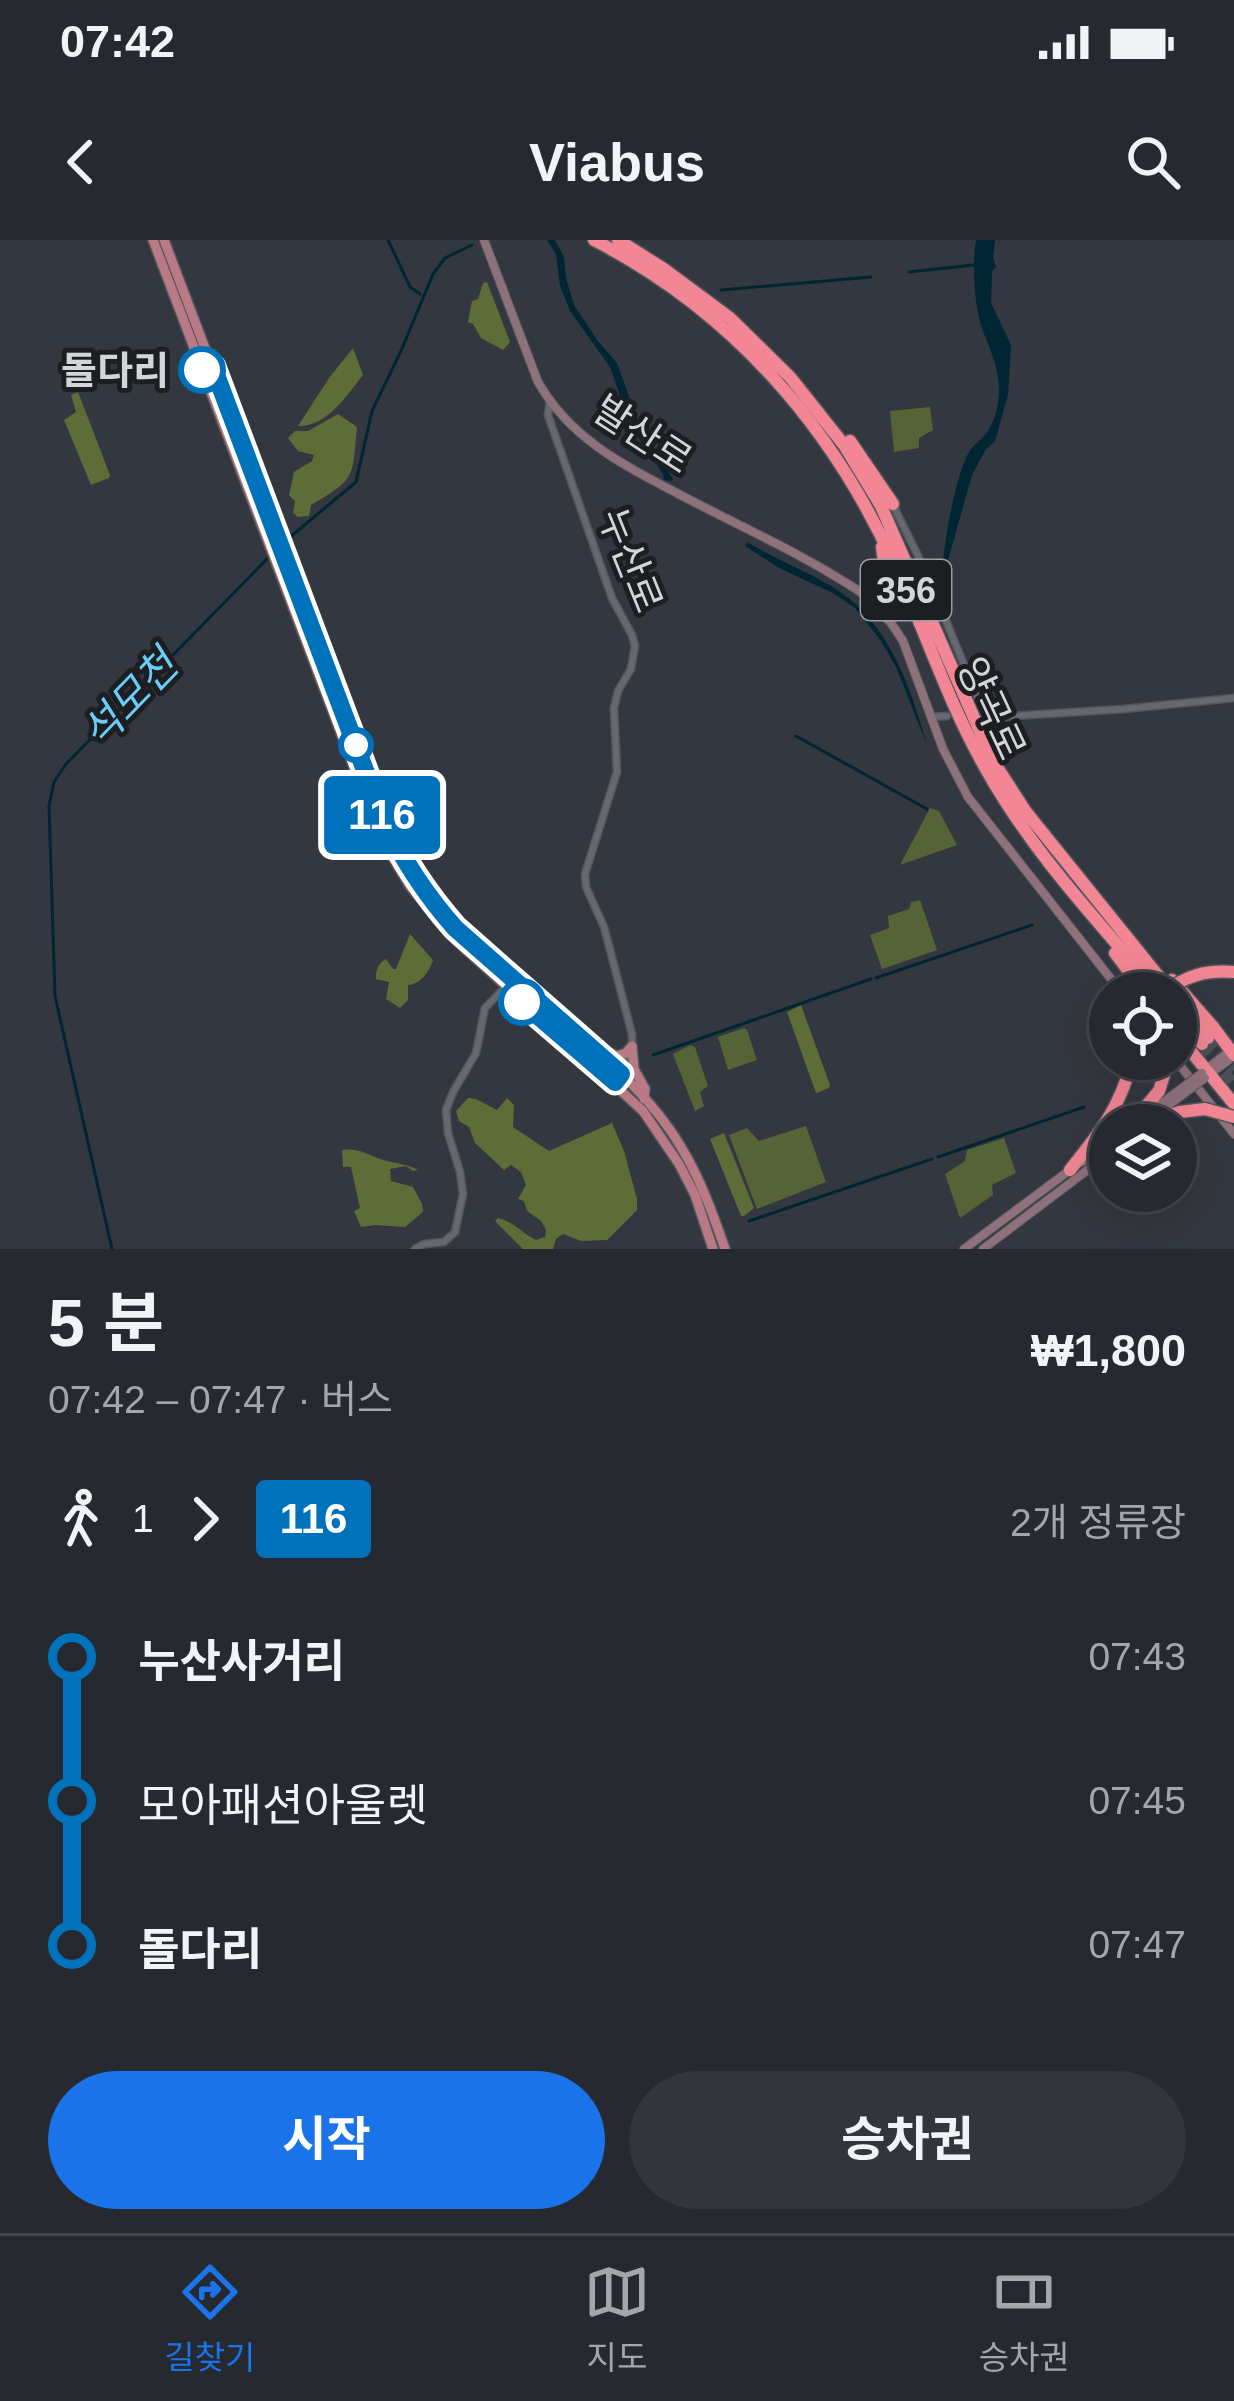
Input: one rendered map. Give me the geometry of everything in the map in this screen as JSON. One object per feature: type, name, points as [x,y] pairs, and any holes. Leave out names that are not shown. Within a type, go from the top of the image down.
[{"type":"highway","name":"양곡로","points":[[594,240],[689,299],[772,374],[824,439],[878,528],[985,768],[1050,865],[1148,972]]},
{"type":"highway","name":"양곡로","points":[[618,240],[730,318],[790,377],[844,445],[881,506],[993,761],[1026,812],[1151,972]]},
{"type":"highway","points":[[790,377],[843,432],[893,504]]},
{"type":"highway","points":[[878,528],[884,562],[876,580],[893,580],[919,619]]},
{"type":"highway","points":[[1050,865],[1129,972]]},
{"type":"highway","points":[[1083,881],[1208,1037]]},
{"type":"highway","points":[[1197,974],[1234,972]]},
{"type":"highway","name":"양곡로","points":[[1197,1025],[1208,1037]]},
{"type":"highway","points":[[1197,1029],[1233,1050]]},
{"type":"highway","points":[[1197,1063],[1234,1104]]},
{"type":"highway","points":[[1070,1170],[1108,1122],[1126,1080]]},
{"type":"highway","points":[[1167,1104],[1171,1080]]},
{"type":"highway","points":[[1165,1104],[1171,1100],[1234,1117]]},
{"type":"main road","points":[[153,240],[208,369]]},
{"type":"main road","points":[[164,240],[268,529],[383,818],[434,903],[509,983]]},
{"type":"main road","points":[[283,566],[334,718],[372,816],[402,873],[435,918],[644,1099],[681,1147],[725,1249]]},
{"type":"main road","points":[[334,718],[350,730]]},
{"type":"main road","points":[[536,1007],[596,1052],[670,1147],[695,1196],[713,1249]]},
{"type":"main road","points":[[596,1052],[617,1056],[632,1046]]},
{"type":"main road","points":[[632,1046],[644,1099]]},
{"type":"street","name":"발산로","points":[[484,240],[538,382],[582,437],[613,459],[812,562],[862,593],[891,623],[903,640],[949,763],[968,796],[1106,972]]},
{"type":"street","name":"누산로","points":[[550,401],[548,415],[612,598],[635,646],[614,708],[617,772],[584,878],[604,927],[632,1046]]},
{"type":"street","points":[[893,504],[925,570],[984,718],[1234,698]]},
{"type":"street","points":[[862,593],[876,580]]},
{"type":"street","points":[[931,716],[947,716]]},
{"type":"street","points":[[415,1249],[448,1241],[455,1232],[463,1194],[446,1110],[476,1053],[484,1008],[509,983]]},
{"type":"street","points":[[618,1078],[632,1046]]},
{"type":"street","points":[[1171,1100],[1233,1050]]},
{"type":"street","points":[[1189,1080],[1234,1134]]},
{"type":"street","points":[[964,1249],[1089,1156]]},
{"type":"street","points":[[984,1249],[1089,1169]]},
{"type":"street","points":[[954,1249],[979,1238]]},
{"type":"green space","points":[[487,282],[510,342],[503,350],[481,338],[468,322],[472,301]]},
{"type":"green space","points":[[353,348],[363,375],[327,416],[298,426],[329,378]]},
{"type":"green space","points":[[78,392],[110,475],[91,485],[64,420],[76,412],[71,395]]},
{"type":"green space","points":[[930,407],[933,430],[919,438],[919,448],[894,452],[890,411]]},
{"type":"green space","points":[[338,414],[357,427],[349,475],[311,505],[309,516],[298,517],[289,495],[294,472],[314,455],[298,451],[288,438]]},
{"type":"green space","points":[[930,808],[939,811],[957,845],[900,865]]},
{"type":"green space","points":[[920,900],[937,950],[882,969],[870,935],[889,928],[888,916]]},
{"type":"green space","points":[[410,934],[433,960],[424,977],[408,985],[408,1000],[400,1008],[386,999],[389,982],[376,979],[376,973],[386,959],[396,969]]},
{"type":"green space","points":[[801,1005],[830,1085],[816,1093],[787,1012]]},
{"type":"green space","points":[[744,1028],[757,1060],[728,1070],[718,1037]]},
{"type":"green space","points":[[695,1047],[708,1086],[700,1092],[704,1106],[695,1111],[673,1054]]},
{"type":"green space","points":[[468,1098],[497,1110],[507,1098],[514,1105],[513,1127],[549,1151],[612,1123],[624,1151],[637,1210],[607,1240],[581,1241],[563,1234],[553,1249],[523,1249],[495,1221],[498,1218],[536,1240],[545,1237],[546,1230],[518,1199],[526,1185],[521,1172],[511,1165],[504,1170],[459,1121],[456,1111]]},
{"type":"green space","points":[[806,1126],[826,1182],[757,1209],[729,1135],[747,1128],[759,1141]]},
{"type":"green space","points":[[724,1133],[754,1208],[744,1216],[710,1139]]},
{"type":"green space","points":[[1004,1138],[1016,1173],[992,1185],[993,1195],[960,1218],[945,1174],[965,1161],[967,1150]]},
{"type":"green space","points":[[342,1150],[418,1170],[390,1169],[391,1181],[413,1187],[423,1212],[405,1227],[361,1227],[354,1211],[360,1208],[351,1167],[343,1167]]},
{"type":"water","points":[[547,240],[555,240],[564,257],[574,305],[617,363],[641,430],[672,481],[664,480],[631,426],[610,367],[570,311],[560,286],[556,254]]},
{"type":"water","points":[[976,240],[995,240],[991,303],[1011,345],[1008,395],[995,441],[972,475],[941,585],[961,471],[970,451],[990,428],[998,399],[996,369],[976,298]]},
{"type":"water","points":[[747,542],[857,605],[896,660],[927,745],[896,667],[855,608],[781,569],[745,546]]},
{"type":"waterway","points":[[388,240],[410,287],[420,294]]},
{"type":"waterway","name":"석모천","points":[[283,543],[356,482],[372,411],[433,274],[445,258],[472,245]]},
{"type":"waterway","points":[[909,272],[973,265]]},
{"type":"waterway","points":[[721,290],[871,277]]},
{"type":"waterway","name":"석모천","points":[[112,1249],[55,996],[49,806],[54,782],[66,764],[272,554]]},
{"type":"waterway","points":[[796,736],[927,809]]},
{"type":"waterway","points":[[876,978],[1032,925]]},
{"type":"waterway","points":[[653,1055],[871,979]]},
{"type":"waterway","points":[[938,1157],[1084,1107]]},
{"type":"waterway","points":[[749,1221],[932,1159]]},
{"type":"tunnel","points":[[1208,1038],[1234,1070]]},
{"type":"tunnel","points":[[1202,1044],[1234,1085]]},
{"type":"bus line","name":"116","points":[[202,370],[213,367],[383,818],[408,866],[455,928],[621,1074],[615,1082],[522,1002]]},
{"type":"place","name":"돌다리","points":[[202,370]]}]
